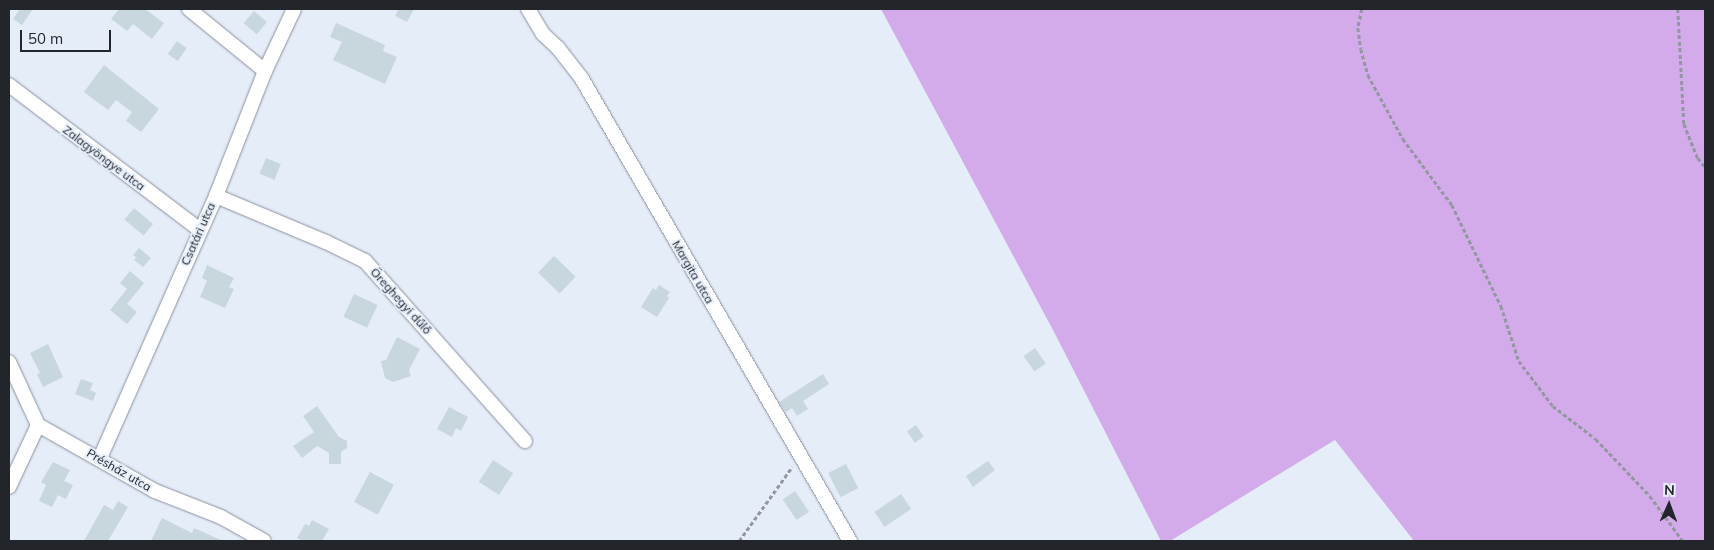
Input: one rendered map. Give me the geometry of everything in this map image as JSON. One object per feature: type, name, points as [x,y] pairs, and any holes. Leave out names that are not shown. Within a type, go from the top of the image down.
[{"type":"street","points":[[189,9],[265,71]]},
{"type":"street","name":"Csatári utca","points":[[100,458],[216,196],[265,71],[294,9]]},
{"type":"street","name":"Margita utca","points":[[528,9],[544,34],[558,48],[582,79],[850,541]]},
{"type":"street","name":"Zalagyöngye utca","points":[[9,85],[200,230]]},
{"type":"street","name":"Öreghegyi dűlő","points":[[216,196],[343,249],[370,265],[526,441]]},
{"type":"street","points":[[9,362],[38,426],[9,487]]},
{"type":"street","name":"Présház utca","points":[[38,426],[100,458],[155,491],[221,517],[264,541]]},
{"type":"path","points":[[1362,9],[1358,28],[1368,75],[1403,139],[1452,205],[1501,306],[1519,361],[1553,406],[1596,439],[1650,496],[1683,541]]},
{"type":"path","points":[[1678,9],[1684,124],[1698,158],[1705,167]]},
{"type":"path","points":[[740,541],[799,456]]},
{"type":"shaded area","points":[[881,9],[1705,9],[1705,541],[1414,541],[1335,440],[1170,541],[1161,541],[1053,330]]},
{"type":"building","points":[[20,9],[33,9],[22,25],[13,19]]},
{"type":"building","points":[[119,9],[145,9],[164,23],[152,39],[133,24],[127,31],[111,19]]},
{"type":"building","points":[[399,9],[414,9],[407,22],[395,16]]},
{"type":"building","points":[[254,11],[267,22],[257,34],[244,23]]},
{"type":"building","points":[[336,23],[385,45],[383,51],[397,57],[385,84],[333,60],[342,42],[330,37]]},
{"type":"building","points":[[177,41],[187,48],[178,61],[168,54]]},
{"type":"building","points":[[104,65],[159,109],[141,132],[126,121],[132,112],[116,100],[108,110],[84,92]]},
{"type":"building","points":[[266,158],[281,164],[274,180],[260,174]]},
{"type":"building","points":[[134,208],[153,224],[144,236],[124,219]]},
{"type":"building","points":[[139,248],[151,258],[143,267],[134,260],[136,257],[133,255]]},
{"type":"building","points":[[554,256],[576,277],[560,293],[538,273]]},
{"type":"building","points":[[207,265],[234,278],[229,287],[234,289],[225,308],[200,297],[207,281],[202,278]]},
{"type":"building","points":[[130,271],[144,283],[127,304],[137,312],[127,324],[110,310],[127,289],[120,283]]},
{"type":"building","points":[[659,285],[670,292],[667,296],[669,298],[657,317],[641,307],[653,288],[656,290]]},
{"type":"building","points":[[354,294],[378,305],[367,328],[343,317]]},
{"type":"building","points":[[397,337],[420,349],[409,370],[411,376],[393,382],[385,378],[381,361],[386,360]]},
{"type":"building","points":[[48,344],[63,377],[43,387],[37,374],[40,373],[30,353]]},
{"type":"building","points":[[1035,348],[1046,364],[1034,372],[1024,356]]},
{"type":"building","points":[[823,374],[829,384],[803,401],[808,409],[797,416],[792,408],[786,412],[779,402]]},
{"type":"building","points":[[81,379],[93,383],[90,390],[96,393],[93,401],[75,394]]},
{"type":"building","points":[[317,406],[339,437],[347,441],[347,448],[341,452],[341,464],[329,464],[329,453],[317,446],[302,458],[293,446],[314,432],[303,416]]},
{"type":"building","points":[[449,407],[468,417],[461,431],[456,428],[452,437],[437,429]]},
{"type":"building","points":[[916,425],[924,437],[915,443],[907,431]]},
{"type":"building","points":[[493,460],[513,473],[499,495],[479,482]]},
{"type":"building","points":[[988,461],[995,470],[973,487],[966,476]]},
{"type":"building","points":[[53,462],[70,470],[64,481],[73,485],[66,499],[58,495],[52,507],[39,501],[46,485],[41,482]]},
{"type":"building","points":[[846,464],[858,488],[840,497],[828,473]]},
{"type":"building","points":[[370,472],[394,485],[378,515],[354,502]]},
{"type":"building","points":[[795,491],[809,512],[797,520],[783,499]]},
{"type":"building","points":[[901,494],[911,509],[885,527],[874,512]]},
{"type":"building","points":[[118,501],[128,507],[108,541],[84,541],[104,505],[113,510]]},
{"type":"building","points":[[162,518],[192,533],[194,528],[223,541],[151,541]]},
{"type":"building","points":[[312,520],[329,529],[322,541],[303,541],[297,538],[305,524],[309,526]]}]
